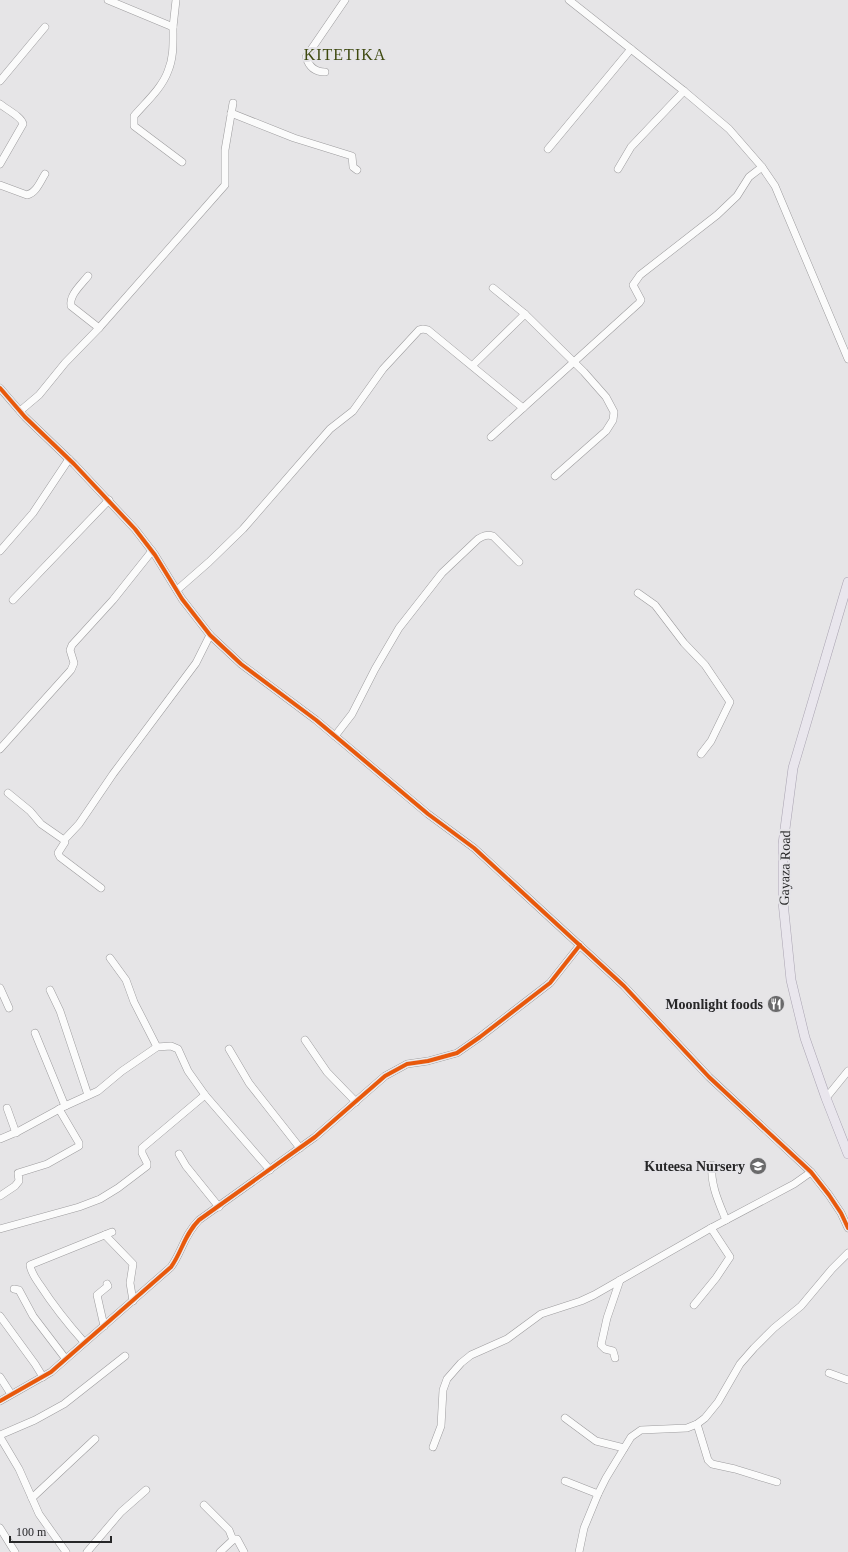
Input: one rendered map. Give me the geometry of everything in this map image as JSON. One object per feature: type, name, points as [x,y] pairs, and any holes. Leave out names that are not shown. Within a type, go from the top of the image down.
[{"type":"main road","name":"Gayaza Road","points":[[847,589],[793,768],[783,844],[783,902],[791,980],[805,1038],[848,1154]]},
{"type":"street","points":[[108,0],[173,27]]},
{"type":"street","points":[[176,0],[173,27],[173,50],[168,71],[159,87],[134,116],[134,126],[182,162]]},
{"type":"street","points":[[325,72],[311,68],[306,58],[345,0]]},
{"type":"street","points":[[569,0],[684,91],[729,129],[762,167],[775,186],[848,359]]},
{"type":"street","points":[[0,81],[45,26]]},
{"type":"street","points":[[548,149],[631,49]]},
{"type":"street","points":[[618,169],[631,147],[684,91]]},
{"type":"street","points":[[20,412],[39,395],[65,363],[99,328],[225,185],[224,150],[233,103]]},
{"type":"street","points":[[0,104],[21,118],[23,124],[0,164]]},
{"type":"street","points":[[231,113],[294,138],[352,156],[353,167],[357,170]]},
{"type":"street","points":[[491,437],[641,300],[633,285],[640,275],[717,215],[737,196],[749,177],[762,167]]},
{"type":"street","points":[[0,185],[27,195],[30,194],[45,174]]},
{"type":"street","points":[[88,276],[75,292],[70,301],[71,306],[99,328]]},
{"type":"street","points":[[492,288],[525,314],[573,362],[606,397],[614,412],[612,420],[606,431],[555,476]]},
{"type":"street","points":[[473,365],[525,314]]},
{"type":"street","points":[[177,590],[243,529],[330,429],[353,411],[383,369],[419,330],[428,330],[442,343],[473,365],[523,408]]},
{"type":"street","points":[[0,388],[20,412],[69,459],[135,529],[210,635],[241,664],[335,736],[428,814],[474,848],[624,986],[687,1055],[733,1101],[811,1172],[830,1195],[848,1228]]},
{"type":"street","points":[[0,551],[33,513],[69,459]]},
{"type":"street","points":[[13,600],[109,500]]},
{"type":"street","points":[[335,736],[352,714],[375,669],[399,628],[442,573],[478,539],[489,535],[494,536],[519,562]]},
{"type":"street","points":[[0,749],[71,670],[74,663],[70,650],[72,645],[113,600],[152,551]]},
{"type":"street","points":[[638,593],[655,604],[684,643],[705,665],[730,702],[711,741],[700,754]]},
{"type":"street","points":[[101,888],[60,857],[58,853],[65,842],[64,840],[79,824],[113,774],[196,663],[210,635]]},
{"type":"street","points":[[8,793],[30,811],[41,824],[64,840]]},
{"type":"street","points":[[0,1401],[43,1377],[171,1268],[192,1227],[199,1220],[300,1148],[356,1102],[384,1076],[407,1064],[428,1061],[457,1053],[480,1037],[550,983],[580,946]]},
{"type":"street","points":[[110,958],[126,980],[134,1002],[156,1047]]},
{"type":"street","points":[[0,988],[9,1008]]},
{"type":"street","points":[[50,990],[60,1011],[88,1096]]},
{"type":"street","points":[[0,1196],[15,1186],[19,1181],[18,1173],[47,1164],[79,1146],[79,1143],[62,1108],[35,1033]]},
{"type":"street","points":[[305,1040],[327,1072],[356,1102]]},
{"type":"street","points":[[0,1139],[16,1133],[62,1108],[88,1096],[156,1047],[172,1046],[178,1050],[194,1080],[205,1095],[270,1170]]},
{"type":"street","points":[[229,1049],[249,1083],[300,1148]]},
{"type":"street","points":[[826,1098],[848,1071]]},
{"type":"street","points":[[0,1230],[79,1208],[107,1196],[147,1166],[141,1151],[142,1148],[205,1095]]},
{"type":"street","points":[[7,1108],[16,1133]]},
{"type":"street","points":[[179,1154],[186,1166],[219,1207]]},
{"type":"street","points":[[712,1165],[715,1192],[726,1220]]},
{"type":"street","points":[[433,1447],[441,1426],[443,1390],[447,1380],[461,1363],[471,1355],[513,1335],[541,1314],[581,1301],[711,1228],[788,1187],[811,1172]]},
{"type":"street","points":[[694,1305],[716,1278],[730,1257],[711,1228]]},
{"type":"street","points":[[84,1342],[70,1327],[51,1302],[32,1272],[30,1266],[109,1234],[133,1264],[130,1283],[133,1301]]},
{"type":"street","points":[[579,1552],[584,1528],[598,1494],[631,1437],[641,1430],[687,1428],[697,1424],[718,1402],[734,1372],[754,1348],[774,1328],[801,1306],[832,1269],[848,1253]]},
{"type":"street","points":[[615,1358],[613,1351],[605,1349],[601,1345],[606,1318],[620,1280]]},
{"type":"street","points":[[104,1326],[97,1295],[108,1286],[107,1284]]},
{"type":"street","points":[[14,1289],[19,1290],[33,1316],[66,1358]]},
{"type":"street","points":[[0,1316],[43,1377]]},
{"type":"street","points":[[66,1552],[39,1514],[16,1464],[0,1436],[35,1420],[64,1404],[125,1356]]},
{"type":"street","points":[[828,1373],[848,1380]]},
{"type":"street","points":[[0,1377],[11,1394]]},
{"type":"street","points":[[565,1418],[596,1441],[624,1448]]},
{"type":"street","points":[[697,1424],[708,1460],[712,1464],[743,1471],[777,1482]]},
{"type":"street","points":[[32,1498],[95,1439]]},
{"type":"street","points":[[565,1481],[598,1494]]},
{"type":"street","points":[[87,1552],[116,1517],[146,1490]]},
{"type":"street","points":[[204,1506],[229,1530],[233,1540]]},
{"type":"street","points":[[0,1528],[14,1552]]},
{"type":"street","points":[[233,1540],[237,1539],[244,1552]]},
{"type":"street","points":[[220,1552],[233,1540]]},
{"type":"cycle path","points":[[0,388],[25,417],[74,464],[135,529],[155,555],[182,599],[210,635],[241,664],[316,720],[428,814],[474,848],[624,986],[709,1077],[811,1172],[841,1213],[848,1228]]},
{"type":"cycle path","points":[[0,1401],[51,1372],[171,1267],[186,1238],[199,1220],[315,1137],[385,1076],[407,1064],[428,1061],[457,1053],[480,1037],[550,983],[580,945]]},
{"type":"place","name":"Moonlight foods","points":[[776,1004]]},
{"type":"place","name":"Kuteesa Nursery","points":[[758,1166]]},
{"type":"district","name":"KITETIKA","points":[[345,54]]}]
